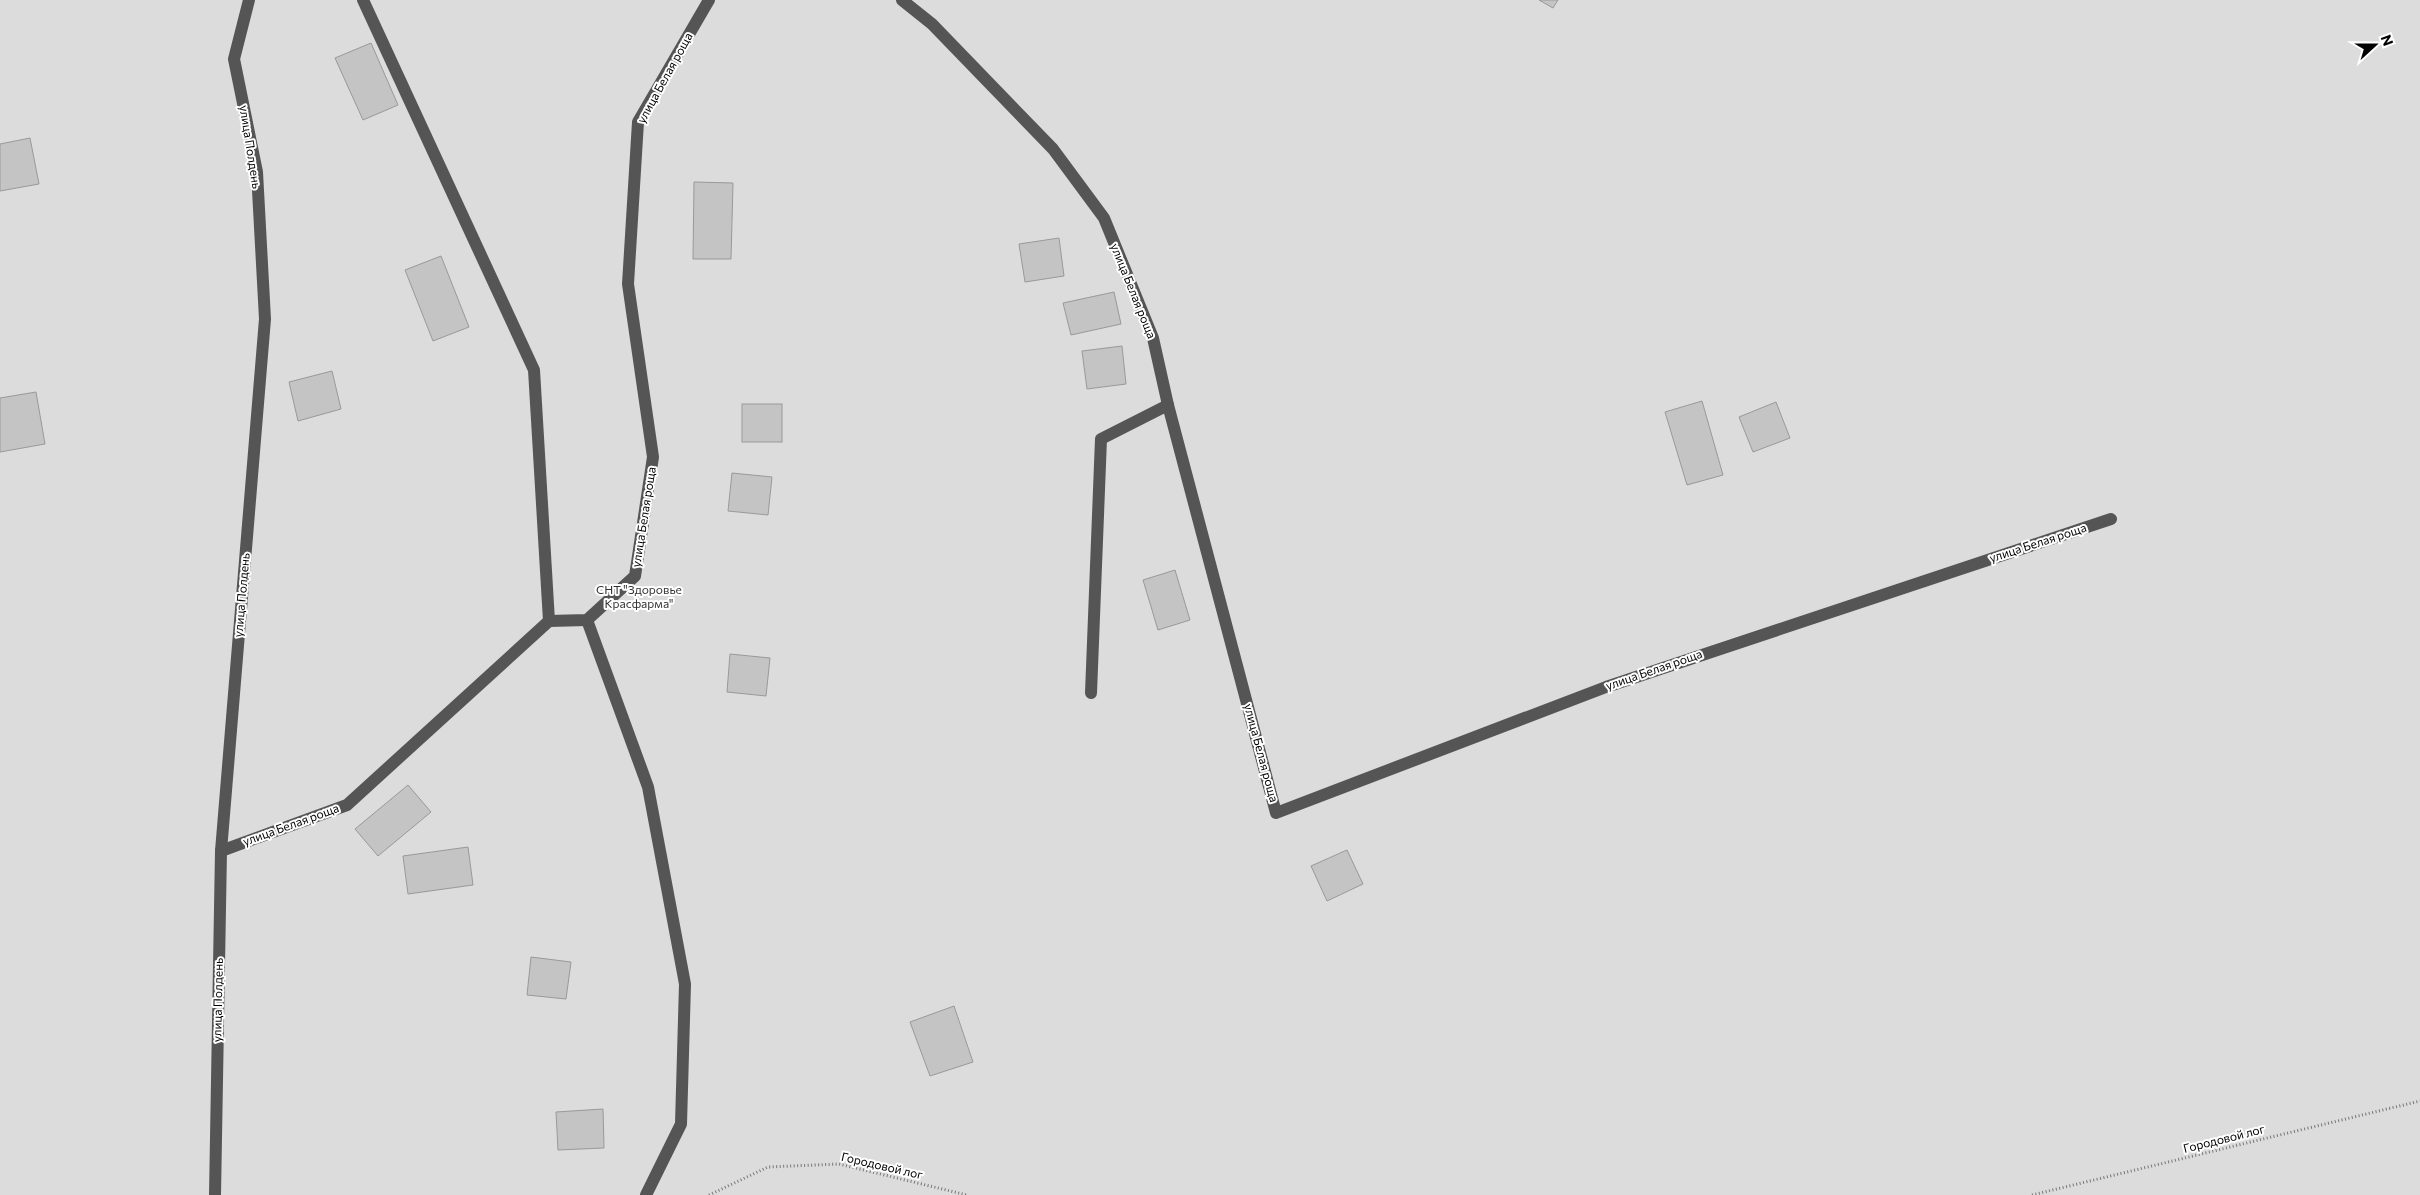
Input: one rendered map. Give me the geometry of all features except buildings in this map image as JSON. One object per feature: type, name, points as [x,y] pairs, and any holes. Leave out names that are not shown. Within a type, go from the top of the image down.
[{"type":"street","name":"улица Полдень","points":[[215,1195],[221,850],[265,319],[257,172],[234,59],[249,0]]},
{"type":"street","points":[[363,0],[534,370],[549,621],[587,620],[648,786],[685,984],[681,1124],[646,1195]]},
{"type":"street","name":"улица Белая роща","points":[[587,620],[635,576],[653,457],[628,284],[638,122],[710,0]]},
{"type":"street","name":"улица Белая роща","points":[[902,0],[932,24],[1053,149],[1104,218],[1153,338],[1168,405],[1276,813],[1606,686],[2111,520]]},
{"type":"street","points":[[1090,693],[1101,439],[1168,405]]},
{"type":"street","name":"улица Белая роща","points":[[221,850],[347,805],[549,621]]},
{"type":"path","name":"Городовой лог","points":[[2032,1195],[2420,1101]]},
{"type":"path","name":"Городовой лог","points":[[709,1195],[768,1167],[839,1164],[967,1195]]},
{"type":"green space","name":"СНТ \"Здоровье Красфарма\"","points":[[0,0],[2420,0],[2420,1195],[0,1195]]}]
